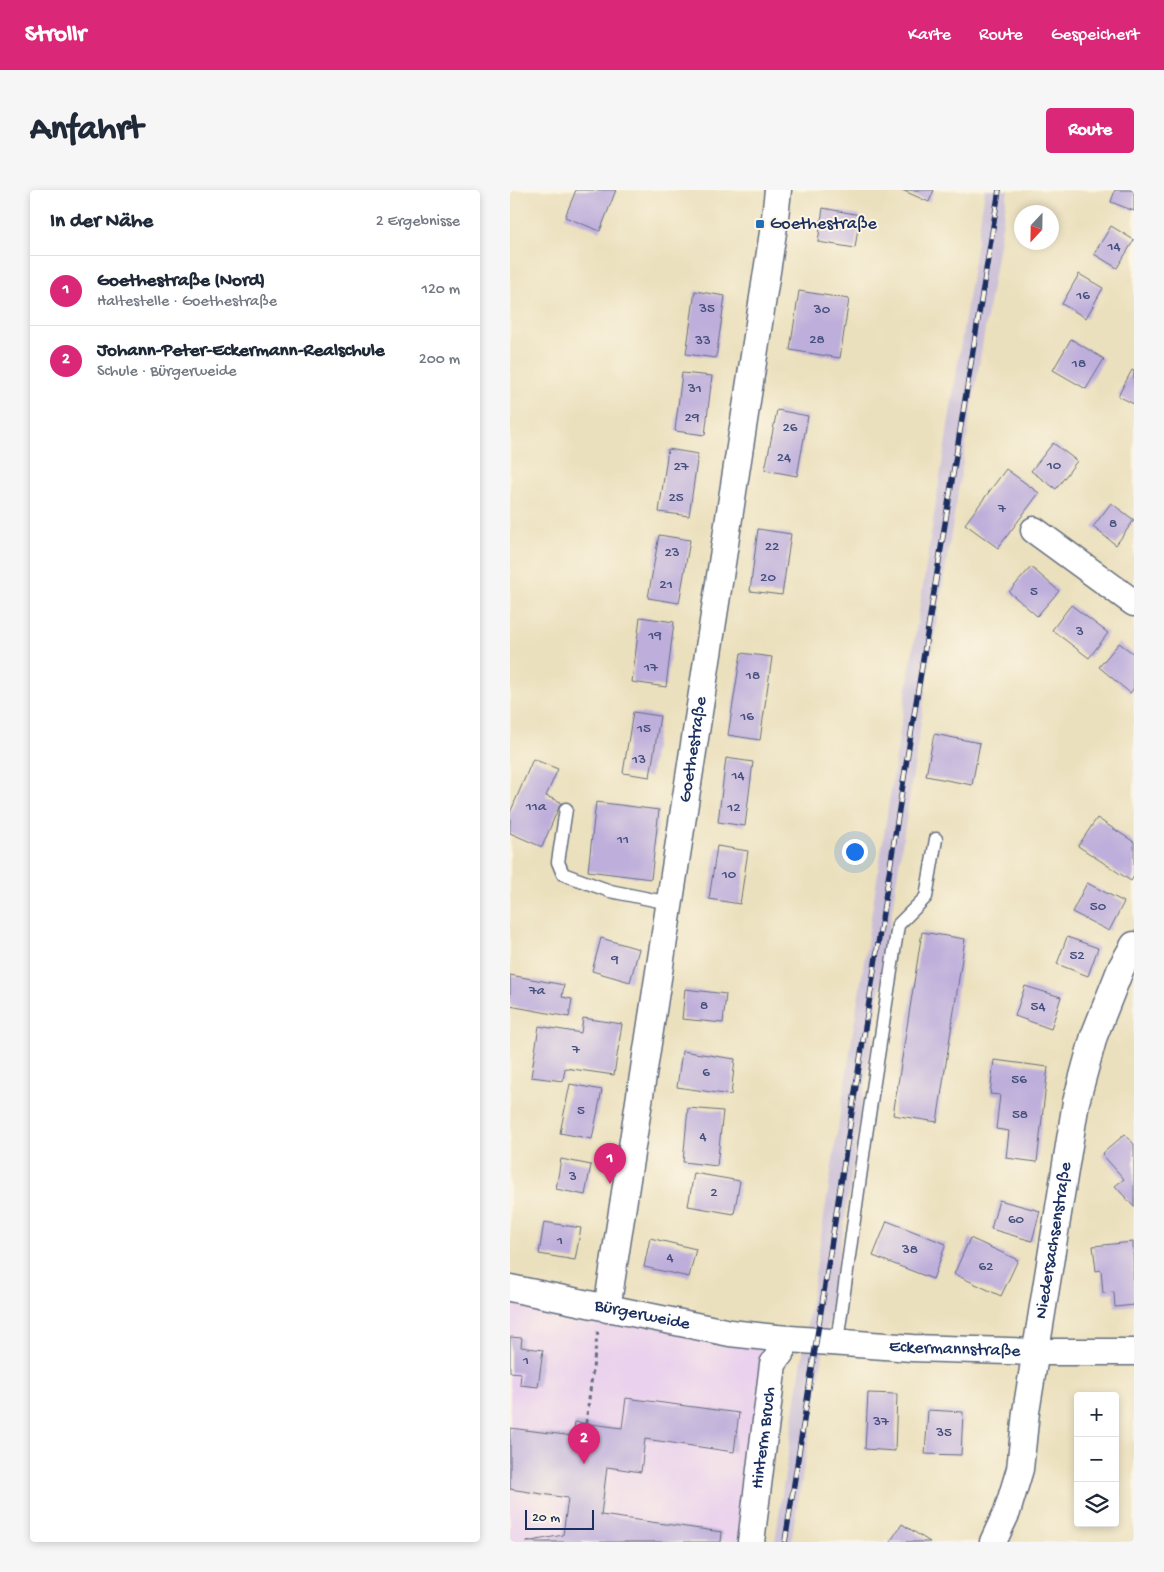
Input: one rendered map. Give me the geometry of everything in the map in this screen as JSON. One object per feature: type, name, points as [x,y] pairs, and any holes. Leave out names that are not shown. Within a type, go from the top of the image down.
[{"type":"street","name":"Goethestraße","points":[[604,1308],[669,904],[778,190]]},
{"type":"street","points":[[1034,530],[1134,603]]},
{"type":"street","name":"Niedersachsenstraße","points":[[993,1542],[1007,1512],[1020,1469],[1026,1412],[1076,1102],[1094,1036],[1121,968],[1134,945]]},
{"type":"street","name":"Bürgerweide","points":[[510,1288],[730,1333],[776,1338]]},
{"type":"street","name":"Eckermannstraße","points":[[776,1338],[912,1348],[1037,1352],[1134,1352]]},
{"type":"street","name":"Hinterm Bruch","points":[[751,1542],[773,1364],[782,1351],[776,1338]]},
{"type":"lane","points":[[566,809],[558,862],[563,874],[610,891],[669,904]]},
{"type":"lane","points":[[837,1342],[898,925],[926,897],[936,839]]},
{"type":"path","points":[[586,1423],[604,1308]]},
{"type":"shaded area","points":[[985,190],[1008,190],[934,637],[829,1321],[791,1542],[775,1542],[808,1319]]},
{"type":"shaded area","points":[[510,1288],[776,1338],[751,1542],[510,1542]]},
{"type":"building","points":[[576,190],[616,190],[600,231],[565,217]]},
{"type":"building","points":[[902,190],[934,190],[929,202]]},
{"type":"building","points":[[1115,190],[1134,190],[1134,211],[1111,202]]},
{"type":"building","points":[[823,208],[860,215],[855,248],[818,242]]},
{"type":"building","points":[[1111,226],[1134,240],[1117,268],[1094,254]]},
{"type":"building","points":[[1079,274],[1103,288],[1086,318],[1062,304]]},
{"type":"building","points":[[695,291],[725,296],[716,358],[686,354]]},
{"type":"building","points":[[799,291],[849,299],[840,358],[790,350]]},
{"type":"building","points":[[1071,339],[1104,359],[1086,389],[1053,370]]},
{"type":"building","points":[[1132,370],[1134,371],[1134,404],[1118,396]]},
{"type":"building","points":[[682,373],[712,376],[705,435],[675,431]]},
{"type":"building","points":[[777,410],[808,416],[797,476],[765,470]]},
{"type":"building","points":[[1053,443],[1077,461],[1056,489],[1031,471]]},
{"type":"building","points":[[668,449],[698,454],[689,516],[659,512]]},
{"type":"building","points":[[1006,469],[1039,493],[998,548],[965,524]]},
{"type":"building","points":[[1111,503],[1134,520],[1116,545],[1093,527]]},
{"type":"building","points":[[758,529],[791,534],[782,595],[750,591]]},
{"type":"building","points":[[659,535],[690,540],[679,603],[648,598]]},
{"type":"building","points":[[1031,567],[1059,591],[1037,616],[1009,592]]},
{"type":"building","points":[[1071,605],[1108,633],[1089,658],[1052,630]]},
{"type":"building","points":[[640,617],[674,622],[666,687],[632,682]]},
{"type":"building","points":[[1119,643],[1134,654],[1134,688],[1130,693],[1099,667]]},
{"type":"building","points":[[741,653],[772,657],[760,740],[728,735]]},
{"type":"building","points":[[633,712],[660,716],[650,777],[623,773]]},
{"type":"building","points":[[934,734],[980,743],[972,785],[926,776]]},
{"type":"building","points":[[726,758],[753,762],[745,826],[718,822]]},
{"type":"building","points":[[533,759],[558,769],[546,796],[561,802],[542,847],[510,833],[510,813]]},
{"type":"building","points":[[596,802],[659,810],[651,879],[588,871]]},
{"type":"building","points":[[1097,818],[1134,842],[1134,876],[1131,881],[1078,846]]},
{"type":"building","points":[[717,846],[748,851],[740,904],[709,899]]},
{"type":"building","points":[[1087,883],[1124,902],[1109,931],[1072,912]]},
{"type":"building","points":[[922,932],[965,939],[937,1122],[893,1115]]},
{"type":"building","points":[[1067,937],[1098,948],[1088,976],[1057,964]]},
{"type":"building","points":[[601,938],[639,949],[630,982],[592,971]]},
{"type":"building","points":[[510,975],[564,985],[562,997],[572,999],[569,1017],[510,1006]]},
{"type":"building","points":[[1025,986],[1061,997],[1051,1029],[1015,1016]]},
{"type":"building","points":[[685,989],[726,994],[723,1023],[682,1019]]},
{"type":"building","points":[[583,1018],[622,1024],[614,1075],[565,1068],[563,1081],[531,1077],[539,1026],[581,1033]]},
{"type":"building","points":[[682,1051],[735,1059],[731,1095],[677,1087]]},
{"type":"building","points":[[994,1060],[1048,1067],[1037,1162],[1006,1158],[1009,1131],[996,1129],[1000,1095],[990,1094]]},
{"type":"building","points":[[570,1084],[602,1090],[592,1139],[560,1133]]},
{"type":"building","points":[[688,1108],[723,1111],[717,1166],[683,1162]]},
{"type":"building","points":[[1125,1134],[1134,1144],[1134,1207],[1115,1186],[1124,1179],[1102,1154]]},
{"type":"building","points":[[561,1159],[591,1165],[585,1195],[556,1189]]},
{"type":"building","points":[[694,1173],[740,1181],[734,1214],[688,1206]]},
{"type":"building","points":[[999,1200],[1040,1211],[1032,1241],[991,1229]]},
{"type":"building","points":[[887,1221],[946,1244],[933,1279],[873,1256]]},
{"type":"building","points":[[544,1222],[581,1228],[575,1260],[539,1254]]},
{"type":"building","points":[[650,1238],[696,1249],[689,1277],[644,1267]]},
{"type":"building","points":[[970,1238],[1018,1260],[1001,1296],[954,1274]]},
{"type":"building","points":[[1133,1242],[1134,1305],[1115,1307],[1114,1292],[1103,1293],[1101,1270],[1096,1271],[1093,1246]]},
{"type":"building","points":[[510,1337],[522,1338],[521,1347],[543,1350],[538,1387],[520,1385],[521,1373],[510,1372]]},
{"type":"building","points":[[868,1393],[897,1394],[895,1451],[865,1449]]},
{"type":"building","points":[[626,1398],[739,1413],[734,1452],[645,1439],[641,1472],[607,1467],[601,1515],[722,1532],[721,1542],[526,1542],[563,1535],[568,1498],[510,1489],[510,1428],[573,1436],[575,1422],[622,1428]]},
{"type":"building","points":[[928,1410],[963,1412],[961,1455],[925,1454]]},
{"type":"building","points":[[902,1524],[930,1542],[890,1542]]},
{"type":"railway","points":[[785,1542],[905,771],[999,190]]},
{"type":"place","name":"Goethestraße","points":[[760,224]]},
{"type":"place","name":"Goethestraße (Nord)","points":[[610,1184]]},
{"type":"place","name":"Johann-Peter-Eckermann-Realschule","points":[[584,1464]]}]
